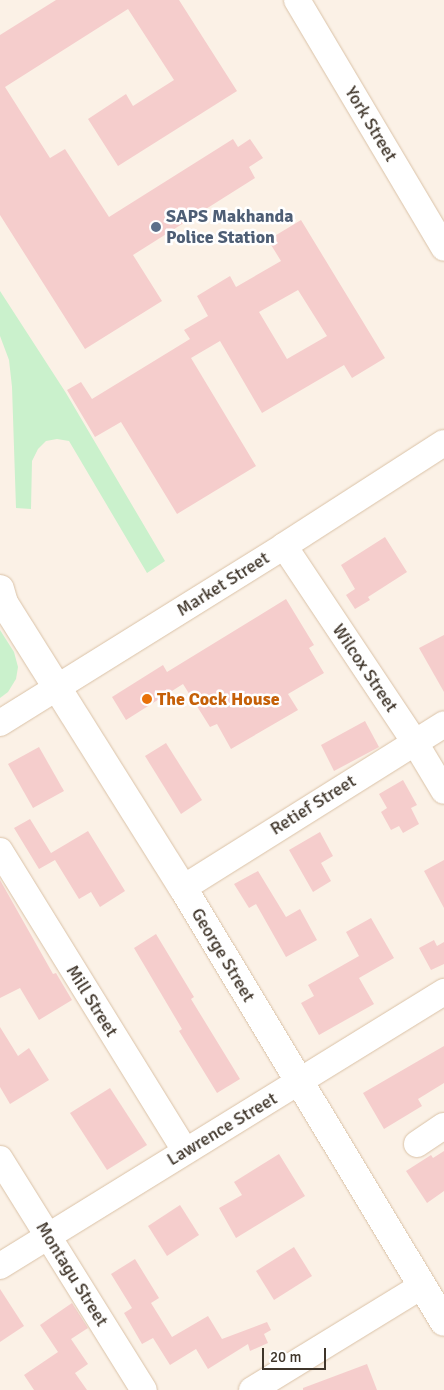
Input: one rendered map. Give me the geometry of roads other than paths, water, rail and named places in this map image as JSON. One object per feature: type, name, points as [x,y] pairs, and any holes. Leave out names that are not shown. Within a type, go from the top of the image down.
[{"type":"main road","name":"George Street","points":[[0,589],[4,603],[183,888],[444,1322]]},
{"type":"street","name":"York Street","points":[[297,0],[444,248]]},
{"type":"street","name":"Market Street","points":[[0,723],[284,546],[444,443]]},
{"type":"street","name":"Wilcox Street","points":[[284,546],[414,741],[444,791]]},
{"type":"street","name":"Retief Street","points":[[183,888],[414,741],[444,724]]},
{"type":"street","name":"Mill Street","points":[[0,851],[185,1151]]},
{"type":"street","name":"Lawrence Street","points":[[0,1266],[444,992]]},
{"type":"street","points":[[417,1144],[444,1126]]},
{"type":"street","name":"Montagu Street","points":[[0,1158],[144,1390]]},
{"type":"street","points":[[252,1390],[422,1286]]},
{"type":"place","name":"SAPS Makhanda Police Station","points":[[156,227]]},
{"type":"place","name":"The Cock House","points":[[147,699]]}]
